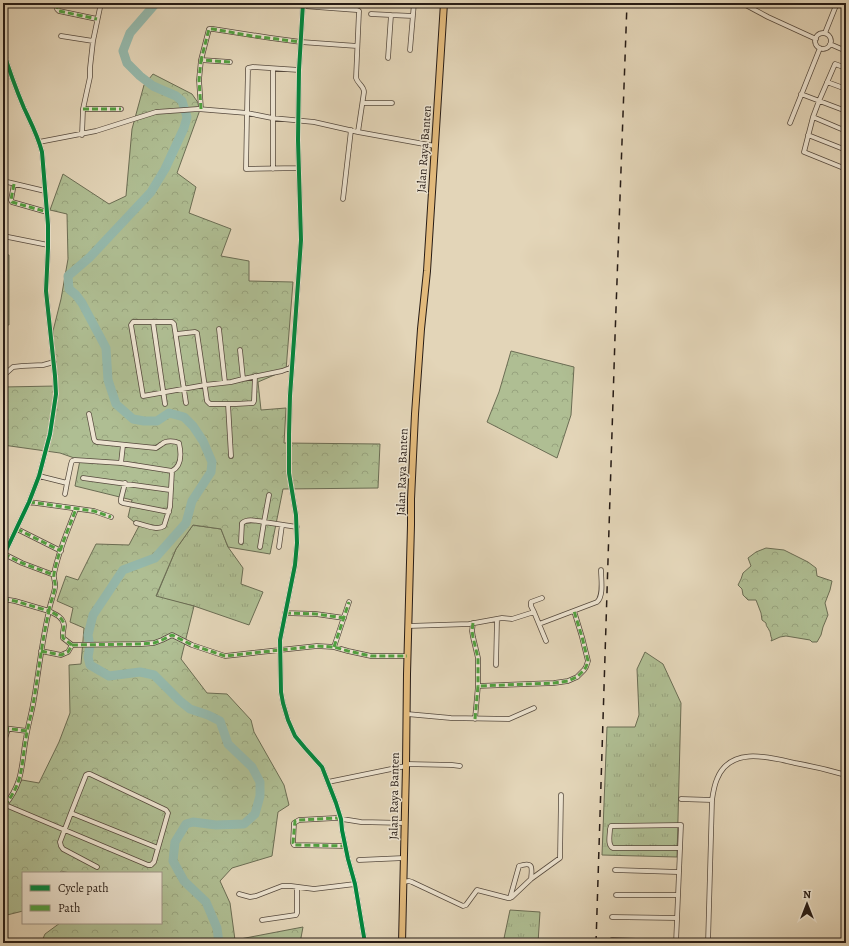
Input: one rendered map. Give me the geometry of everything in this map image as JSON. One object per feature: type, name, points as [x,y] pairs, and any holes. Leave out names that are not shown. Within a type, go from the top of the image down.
[{"type":"main road","name":"Jalan Raya Banten","points":[[402,943],[411,499],[415,414],[427,271],[444,3]]},
{"type":"street","points":[[58,3],[57,9],[60,12],[97,19]]},
{"type":"street","points":[[82,135],[83,109],[90,77],[93,41],[101,3]]},
{"type":"street","points":[[410,50],[414,3]]},
{"type":"street","points":[[742,3],[816,39]]},
{"type":"street","points":[[825,33],[837,3]]},
{"type":"street","points":[[358,132],[364,89],[357,82],[356,78],[359,10],[303,5],[298,120],[301,240],[290,396],[289,434],[289,473],[296,515],[297,548],[295,565],[280,634],[281,692],[288,720],[296,736],[322,767],[336,803],[341,819],[345,846],[355,884],[365,943]]},
{"type":"street","points":[[371,14],[413,16]]},
{"type":"street","points":[[388,58],[391,16]]},
{"type":"street","points":[[200,109],[199,80],[209,29],[301,42],[357,46]]},
{"type":"street","points":[[821,33],[825,33],[830,36],[831,39],[828,47],[824,49],[820,48],[816,44],[816,39],[821,33]]},
{"type":"street","points":[[61,36],[93,41]]},
{"type":"street","points":[[830,44],[846,51]]},
{"type":"street","points":[[790,123],[820,48]]},
{"type":"street","points":[[3,50],[8,68],[42,152],[48,246],[46,291],[56,390],[48,445],[39,476],[29,502],[4,556],[54,575]]},
{"type":"street","points":[[202,60],[230,62]]},
{"type":"street","points":[[846,68],[836,64],[813,117],[804,152],[846,169]]},
{"type":"street","points":[[299,70],[248,68],[246,169],[299,168]]},
{"type":"street","points":[[273,69],[273,169]]},
{"type":"street","points":[[827,82],[846,89]]},
{"type":"street","points":[[801,94],[846,111]]},
{"type":"street","points":[[363,103],[392,103]]},
{"type":"street","points":[[83,109],[121,109]]},
{"type":"street","points":[[39,142],[96,132],[156,112],[200,109],[247,113],[272,118],[314,122],[358,132],[435,146]]},
{"type":"street","points":[[813,117],[846,130]]},
{"type":"street","points":[[343,199],[351,130]]},
{"type":"street","points":[[808,136],[846,150]]},
{"type":"street","points":[[3,181],[45,191]]},
{"type":"street","points":[[14,184],[11,200],[12,202],[47,212]]},
{"type":"street","points":[[3,236],[48,246]]},
{"type":"street","points":[[186,403],[184,389],[177,334],[174,323],[134,322],[131,324],[143,396],[163,392],[184,389],[205,385],[237,381],[282,371],[290,368],[292,365]]},
{"type":"street","points":[[153,322],[165,404]]},
{"type":"street","points":[[219,329],[225,383]]},
{"type":"street","points":[[177,334],[198,333],[208,403],[244,404],[253,402],[255,376]]},
{"type":"street","points":[[240,350],[243,379]]},
{"type":"street","points":[[3,376],[13,367],[43,365],[54,362]]},
{"type":"street","points":[[228,404],[231,456]]},
{"type":"street","points":[[65,494],[71,464],[73,461],[121,463],[172,471],[175,470],[179,464],[180,445],[177,442],[164,442],[156,448],[95,441],[89,414]]},
{"type":"street","points":[[121,463],[123,445]]},
{"type":"street","points":[[136,523],[163,528],[169,512],[172,471]]},
{"type":"street","points":[[39,476],[67,483]]},
{"type":"street","points":[[83,478],[170,490]]},
{"type":"street","points":[[124,483],[121,502],[126,505],[169,512]]},
{"type":"street","points":[[260,547],[269,495]]},
{"type":"street","points":[[29,502],[94,511],[111,517]]},
{"type":"street","points":[[76,509],[54,575],[55,586],[50,603],[41,651],[20,780],[16,790],[4,804],[64,830],[148,865],[151,865],[154,862],[168,817],[166,810],[90,774],[86,775],[64,830],[60,846],[97,867]]},
{"type":"street","points":[[241,542],[242,523],[247,520],[297,527]]},
{"type":"street","points":[[279,547],[282,525]]},
{"type":"street","points":[[17,529],[61,551]]},
{"type":"street","points":[[539,624],[600,600],[602,570]]},
{"type":"street","points":[[542,598],[532,602],[531,606],[546,641]]},
{"type":"street","points":[[3,600],[15,601],[59,615],[64,625],[63,638],[74,645],[135,645],[154,643],[172,635],[192,645],[225,656],[317,646],[334,647],[372,656],[407,656]]},
{"type":"street","points":[[334,647],[349,602]]},
{"type":"street","points":[[478,686],[554,683],[568,681],[577,677],[584,670],[588,661],[574,611]]},
{"type":"street","points":[[408,626],[473,623],[497,619],[512,619],[534,612]]},
{"type":"street","points":[[285,613],[316,614],[344,618]]},
{"type":"street","points":[[496,665],[497,619]]},
{"type":"street","points":[[473,623],[472,631],[478,658],[478,686],[475,719]]},
{"type":"street","points":[[41,651],[61,655],[68,652],[74,645]]},
{"type":"street","points":[[407,714],[451,718],[509,719],[534,708]]},
{"type":"street","points":[[3,728],[27,731]]},
{"type":"street","points":[[4,762],[5,757],[3,745],[8,729]]},
{"type":"street","points":[[708,943],[712,800],[714,787],[722,769],[739,758],[746,756],[758,756],[779,759],[846,775]]},
{"type":"street","points":[[328,782],[406,765],[460,766]]},
{"type":"street","points":[[510,898],[531,879],[560,858],[561,795]]},
{"type":"street","points":[[681,799],[712,800]]},
{"type":"street","points":[[71,813],[158,848]]},
{"type":"street","points":[[345,846],[294,845],[294,823],[297,821],[336,818],[361,822],[405,823]]},
{"type":"street","points":[[612,940],[676,943],[680,848],[680,825],[611,826],[610,845],[613,848],[680,848]]},
{"type":"street","points":[[358,860],[404,858]]},
{"type":"street","points":[[510,898],[519,866],[531,866],[531,879]]},
{"type":"street","points":[[615,870],[678,872]]},
{"type":"street","points":[[403,882],[412,882],[463,906],[466,905],[477,890],[510,898]]},
{"type":"street","points":[[239,894],[250,897],[282,886],[314,889],[355,884]]},
{"type":"street","points":[[262,920],[296,915],[297,887]]},
{"type":"street","points":[[616,895],[678,895]]},
{"type":"street","points":[[612,917],[677,918]]},
{"type":"green space","points":[[153,74],[192,94],[201,107],[177,173],[196,187],[189,213],[231,229],[221,256],[249,261],[249,281],[293,282],[286,370],[258,382],[261,410],[286,408],[284,443],[380,444],[378,488],[283,489],[270,554],[228,547],[221,529],[193,525],[176,549],[156,596],[194,606],[181,659],[207,693],[227,694],[251,720],[254,732],[284,785],[289,805],[278,812],[272,856],[232,868],[220,881],[230,903],[235,940],[303,927],[300,943],[41,943],[45,934],[59,924],[162,924],[162,872],[22,872],[22,911],[3,916],[3,806],[22,780],[39,783],[59,742],[70,713],[69,665],[81,664],[84,628],[70,622],[73,608],[57,601],[66,576],[78,580],[96,544],[129,545],[139,526],[128,517],[132,500],[75,486],[80,460],[60,453],[3,445],[3,387],[56,386],[53,331],[61,299],[68,259],[67,214],[50,210],[63,174],[109,204],[126,196],[132,129],[144,85]]},
{"type":"green space","points":[[3,254],[9,255],[9,325],[3,325]]},
{"type":"green space","points":[[511,351],[574,367],[571,415],[557,458],[487,422],[499,392]]},
{"type":"green space","points":[[193,525],[221,529],[228,547],[243,568],[241,584],[263,592],[249,625],[194,606],[156,597],[176,549]]},
{"type":"green space","points":[[766,548],[784,550],[808,562],[816,568],[817,576],[832,581],[825,603],[828,615],[817,642],[786,636],[771,641],[772,639],[770,632],[766,623],[762,620],[756,600],[748,600],[743,595],[742,589],[738,585],[743,573],[751,566],[748,558],[756,552]]},
{"type":"green space","points":[[645,652],[663,664],[681,703],[677,857],[602,855],[607,727],[635,727],[639,715],[637,669]]},
{"type":"green space","points":[[510,910],[540,912],[538,943],[503,943]]},
{"type":"waterway","points":[[156,3],[130,33],[123,51],[127,63],[140,76],[153,86],[176,96],[182,101],[187,117],[184,128],[165,169],[151,192],[90,257],[68,276],[69,289],[82,303],[106,348],[108,380],[116,404],[133,419],[157,421],[169,413],[184,417],[193,426],[203,441],[212,462],[211,472],[192,501],[186,523],[155,558],[123,570],[93,615],[88,635],[90,646],[88,657],[90,665],[109,676],[140,672],[154,675],[190,709],[220,721],[228,744],[252,767],[260,782],[260,796],[255,814],[244,824],[216,825],[193,822],[186,824],[175,842],[173,861],[184,881],[206,902],[217,928],[219,943]]},
{"type":"railway","points":[[596,943],[627,3]]},
{"type":"marked path","points":[[58,3],[57,9],[59,11],[97,19]]},
{"type":"marked path","points":[[230,62],[201,60],[209,29],[301,42]]},
{"type":"marked path","points":[[201,60],[199,80],[201,109]]},
{"type":"marked path","points":[[83,109],[121,109]]},
{"type":"marked path","points":[[14,184],[11,200],[12,202],[47,212]]},
{"type":"marked path","points":[[29,502],[94,511],[111,517]]},
{"type":"marked path","points":[[72,645],[63,638],[64,625],[62,620],[49,611],[55,587],[54,576],[58,558],[76,509]]},
{"type":"marked path","points":[[17,529],[61,551]]},
{"type":"marked path","points":[[4,554],[22,563],[54,575]]},
{"type":"marked path","points":[[3,599],[49,611],[42,644],[21,773],[16,788],[5,805]]},
{"type":"marked path","points":[[334,647],[349,602]]},
{"type":"marked path","points":[[475,719],[478,686],[554,683],[568,681],[577,677],[584,670],[588,661],[574,611]]},
{"type":"marked path","points":[[285,613],[316,614],[344,618]]},
{"type":"marked path","points":[[473,623],[472,631],[478,658],[478,686]]},
{"type":"marked path","points":[[41,651],[61,655],[68,652],[72,645],[154,643],[172,635],[192,645],[225,656],[317,646],[334,647],[371,656],[407,656]]},
{"type":"marked path","points":[[3,728],[27,731]]},
{"type":"marked path","points":[[4,762],[5,757],[3,745],[8,729]]},
{"type":"marked path","points":[[341,819],[336,818],[295,821],[293,843],[294,845],[345,846]]},
{"type":"cycle path","points":[[303,3],[299,70],[298,140],[301,240],[290,396],[289,434],[289,473],[296,515],[297,543],[295,565],[280,640],[281,692],[288,720],[295,736],[322,767],[336,803],[341,819],[348,859],[355,884],[365,943]]},
{"type":"cycle path","points":[[3,50],[15,87],[42,152],[48,225],[46,291],[56,394],[50,434],[39,476],[29,502],[3,557]]}]
